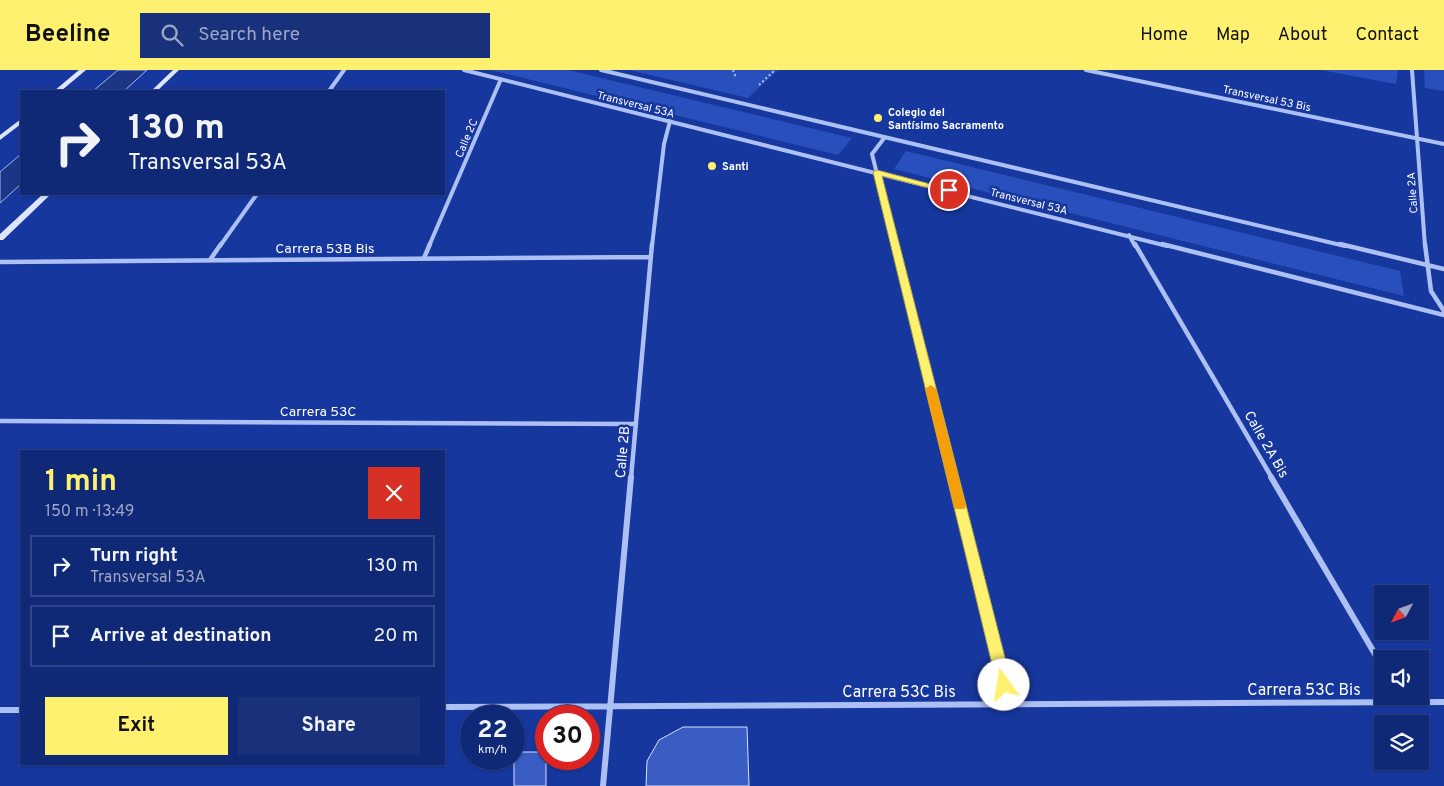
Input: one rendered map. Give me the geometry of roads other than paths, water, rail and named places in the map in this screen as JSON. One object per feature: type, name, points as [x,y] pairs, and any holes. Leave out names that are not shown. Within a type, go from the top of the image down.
[{"type":"main road","points":[[59,90],[83,70]]},
{"type":"main road","points":[[155,90],[176,70]]},
{"type":"main road","points":[[0,138],[20,122]]},
{"type":"main road","points":[[0,238],[45,195]]},
{"type":"street","points":[[330,90],[344,70]]},
{"type":"street","name":"Transversal 53A","points":[[464,70],[1444,313]]},
{"type":"street","name":"Transversal 53A","points":[[601,70],[1444,269]]},
{"type":"street","name":"Transversal 53 Bis","points":[[1086,70],[1444,144]]},
{"type":"street","name":"Calle 2A","points":[[1412,70],[1426,265],[1431,291],[1444,313]]},
{"type":"street","name":"Calle 2C","points":[[424,258],[501,79]]},
{"type":"street","name":"Calle 2B","points":[[603,786],[651,256],[664,144],[670,121]]},
{"type":"street","points":[[885,137],[872,154],[1009,704]]},
{"type":"street","points":[[210,260],[255,195]]},
{"type":"street","name":"Calle 2A Bis","points":[[1129,235],[1374,652]]},
{"type":"street","name":"Carrera 53B Bis","points":[[0,262],[651,256]]},
{"type":"street","name":"Carrera 53C","points":[[0,421],[636,424]]},
{"type":"street","name":"Carrera 53C Bis","points":[[445,707],[1009,704],[1374,699]]},
{"type":"street","name":"Carrera 53C Bis","points":[[1429,701],[1444,702]]},
{"type":"street","points":[[0,710],[20,710]]},
{"type":"place","name":"Colegio del Santísimo Sacramento","points":[[878,118]]},
{"type":"place","name":"Santi","points":[[712,166]]}]
